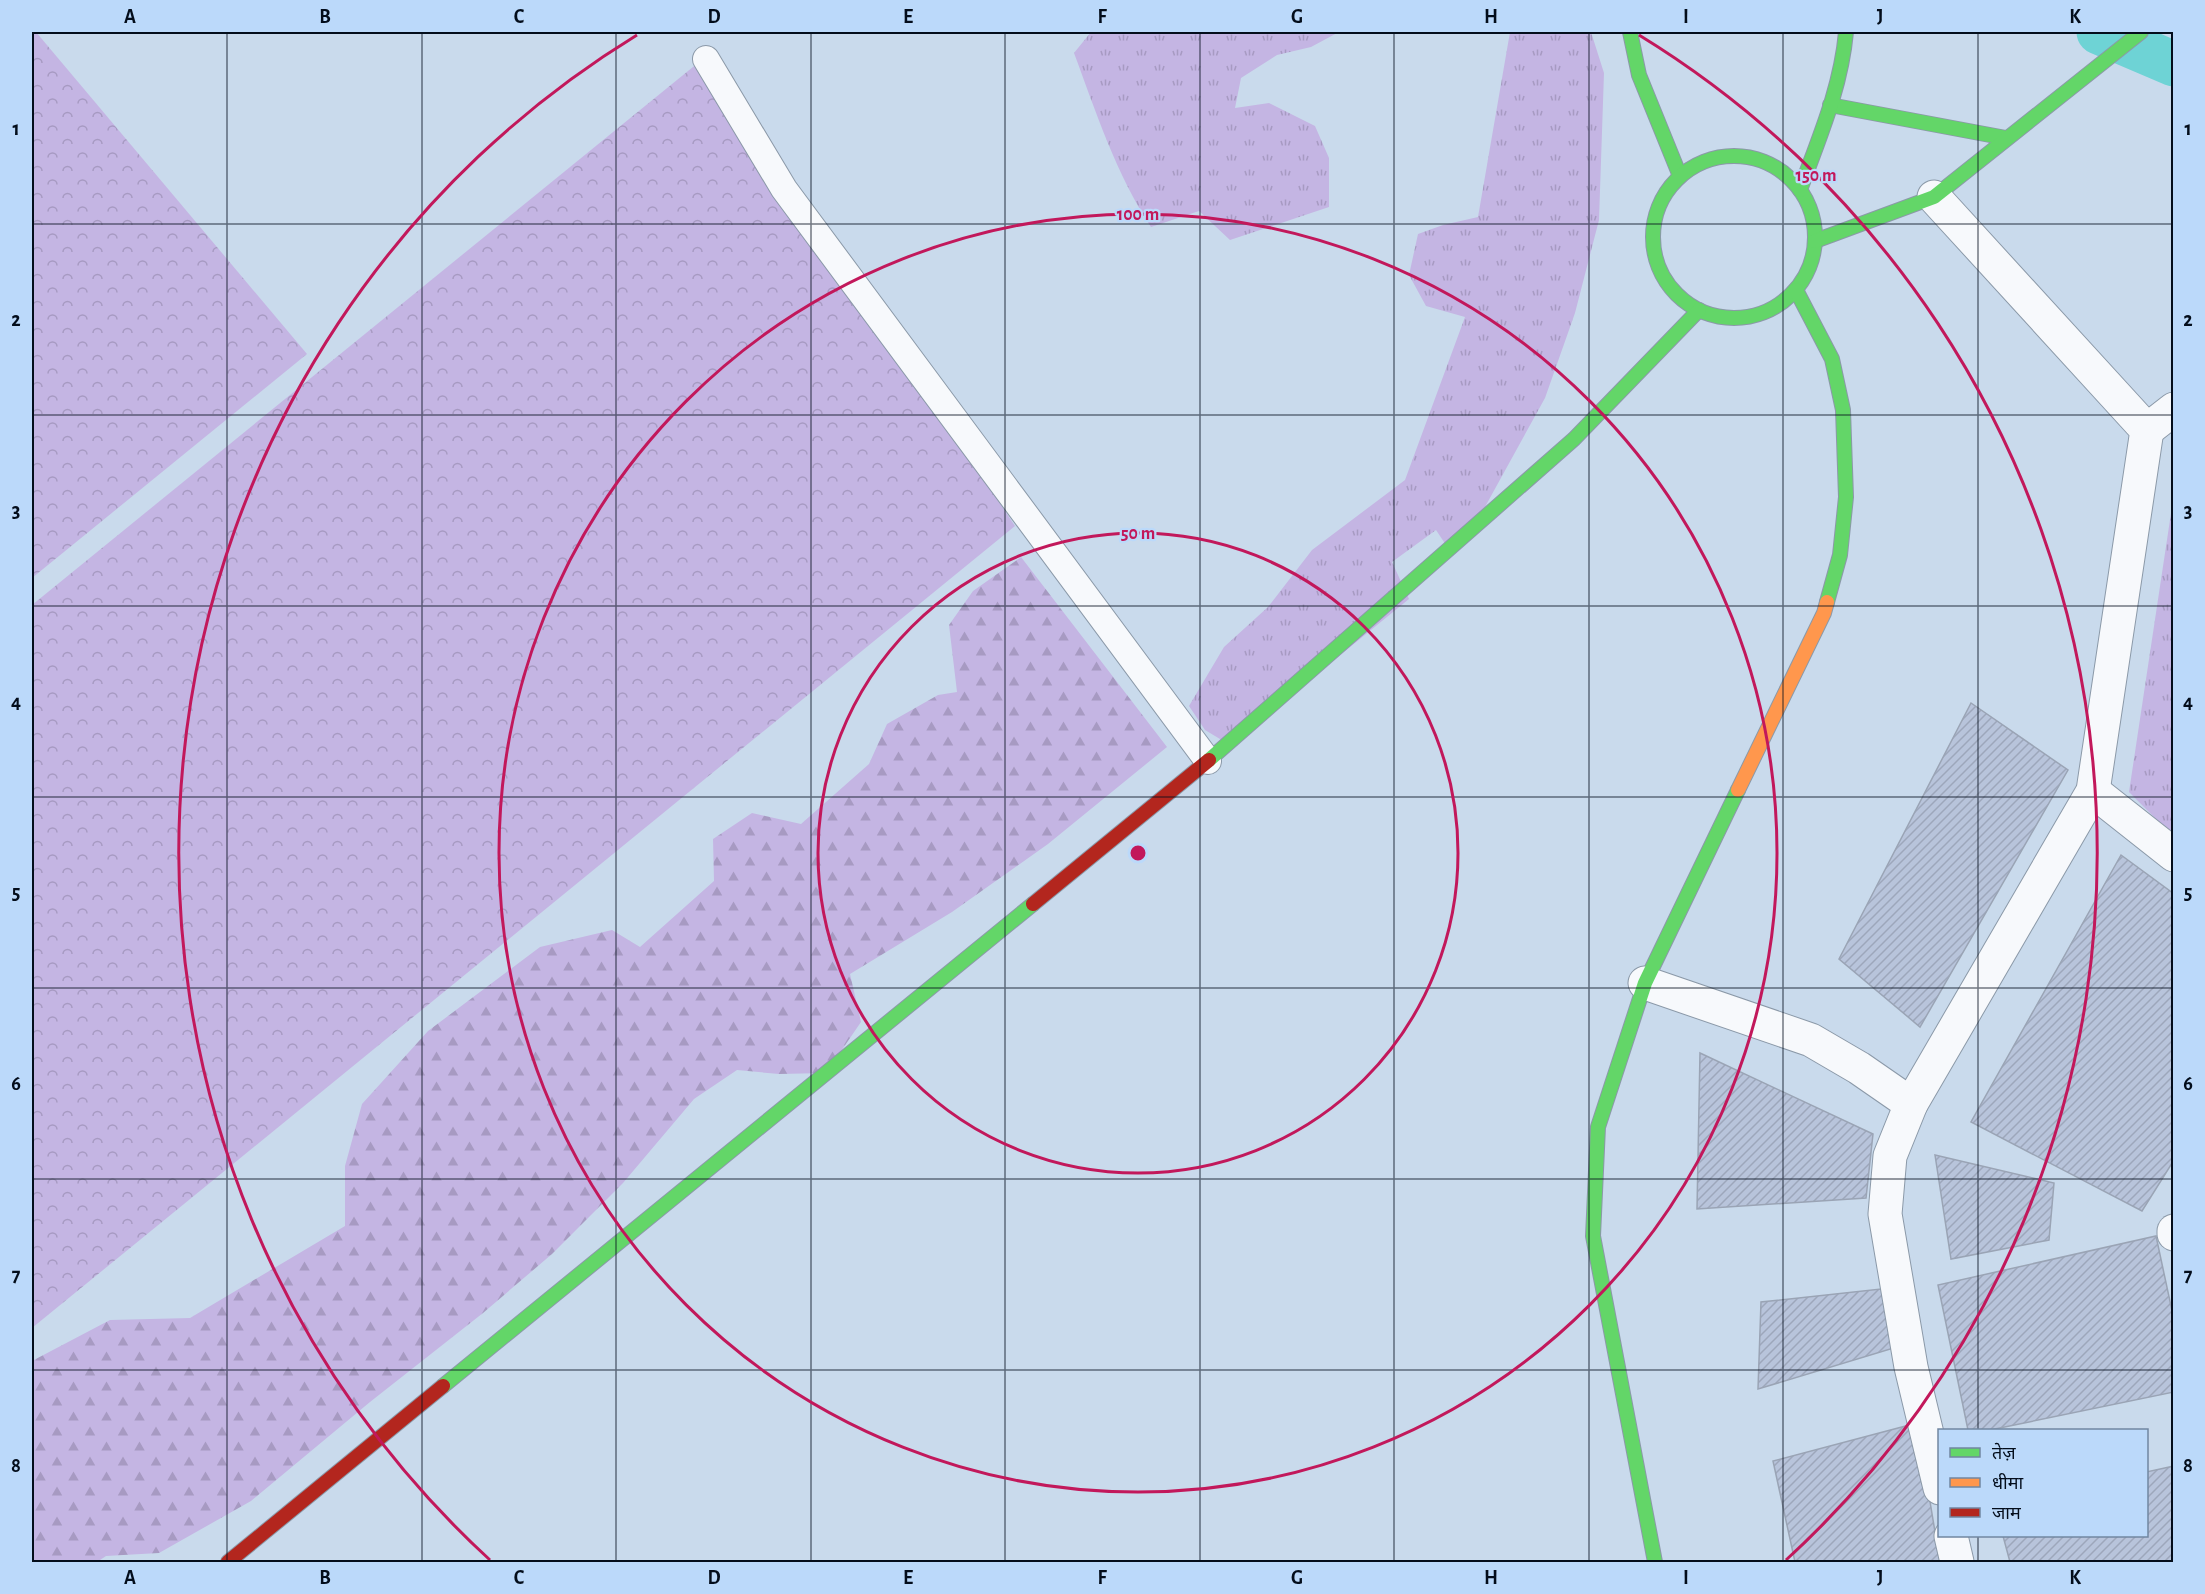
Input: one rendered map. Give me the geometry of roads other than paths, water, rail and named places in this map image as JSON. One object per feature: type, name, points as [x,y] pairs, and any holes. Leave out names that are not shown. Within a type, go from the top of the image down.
[{"type":"main road","points":[[1630,32],[1639,75],[1680,176]]},
{"type":"main road","points":[[1800,190],[1830,105],[1845,49],[1846,32]]},
{"type":"main road","points":[[1815,241],[1934,197],[2141,32]]},
{"type":"main road","points":[[1830,105],[2006,138]]},
{"type":"main road","points":[[1730,156],[1756,160],[1781,171],[1800,190],[1812,214],[1815,241],[1810,267],[1796,290],[1775,308],[1750,317],[1724,318],[1699,310],[1676,295],[1660,273],[1653,248],[1653,221],[1663,196],[1680,176],[1703,162],[1730,156]]},
{"type":"main road","points":[[1655,1562],[1593,1236],[1598,1127],[1645,983],[1824,613],[1840,555],[1846,497],[1843,410],[1832,359],[1796,290]]},
{"type":"main road","points":[[228,1563],[1208,761],[1574,439],[1699,310]]},
{"type":"street","points":[[1934,197],[2147,430]]},
{"type":"street","points":[[1938,1480],[1911,1367],[1885,1214],[1890,1156],[1911,1104],[2092,791],[2147,430],[2174,409]]},
{"type":"street","points":[[2092,791],[2174,855]]},
{"type":"street","points":[[1645,983],[1810,1040],[1858,1068],[1911,1104]]},
{"type":"street","points":[[1951,1537],[1957,1563]]},
{"type":"lane","points":[[706,59],[784,189],[1208,761]]},
{"type":"waterway","points":[[2099,32],[2174,64]]}]
